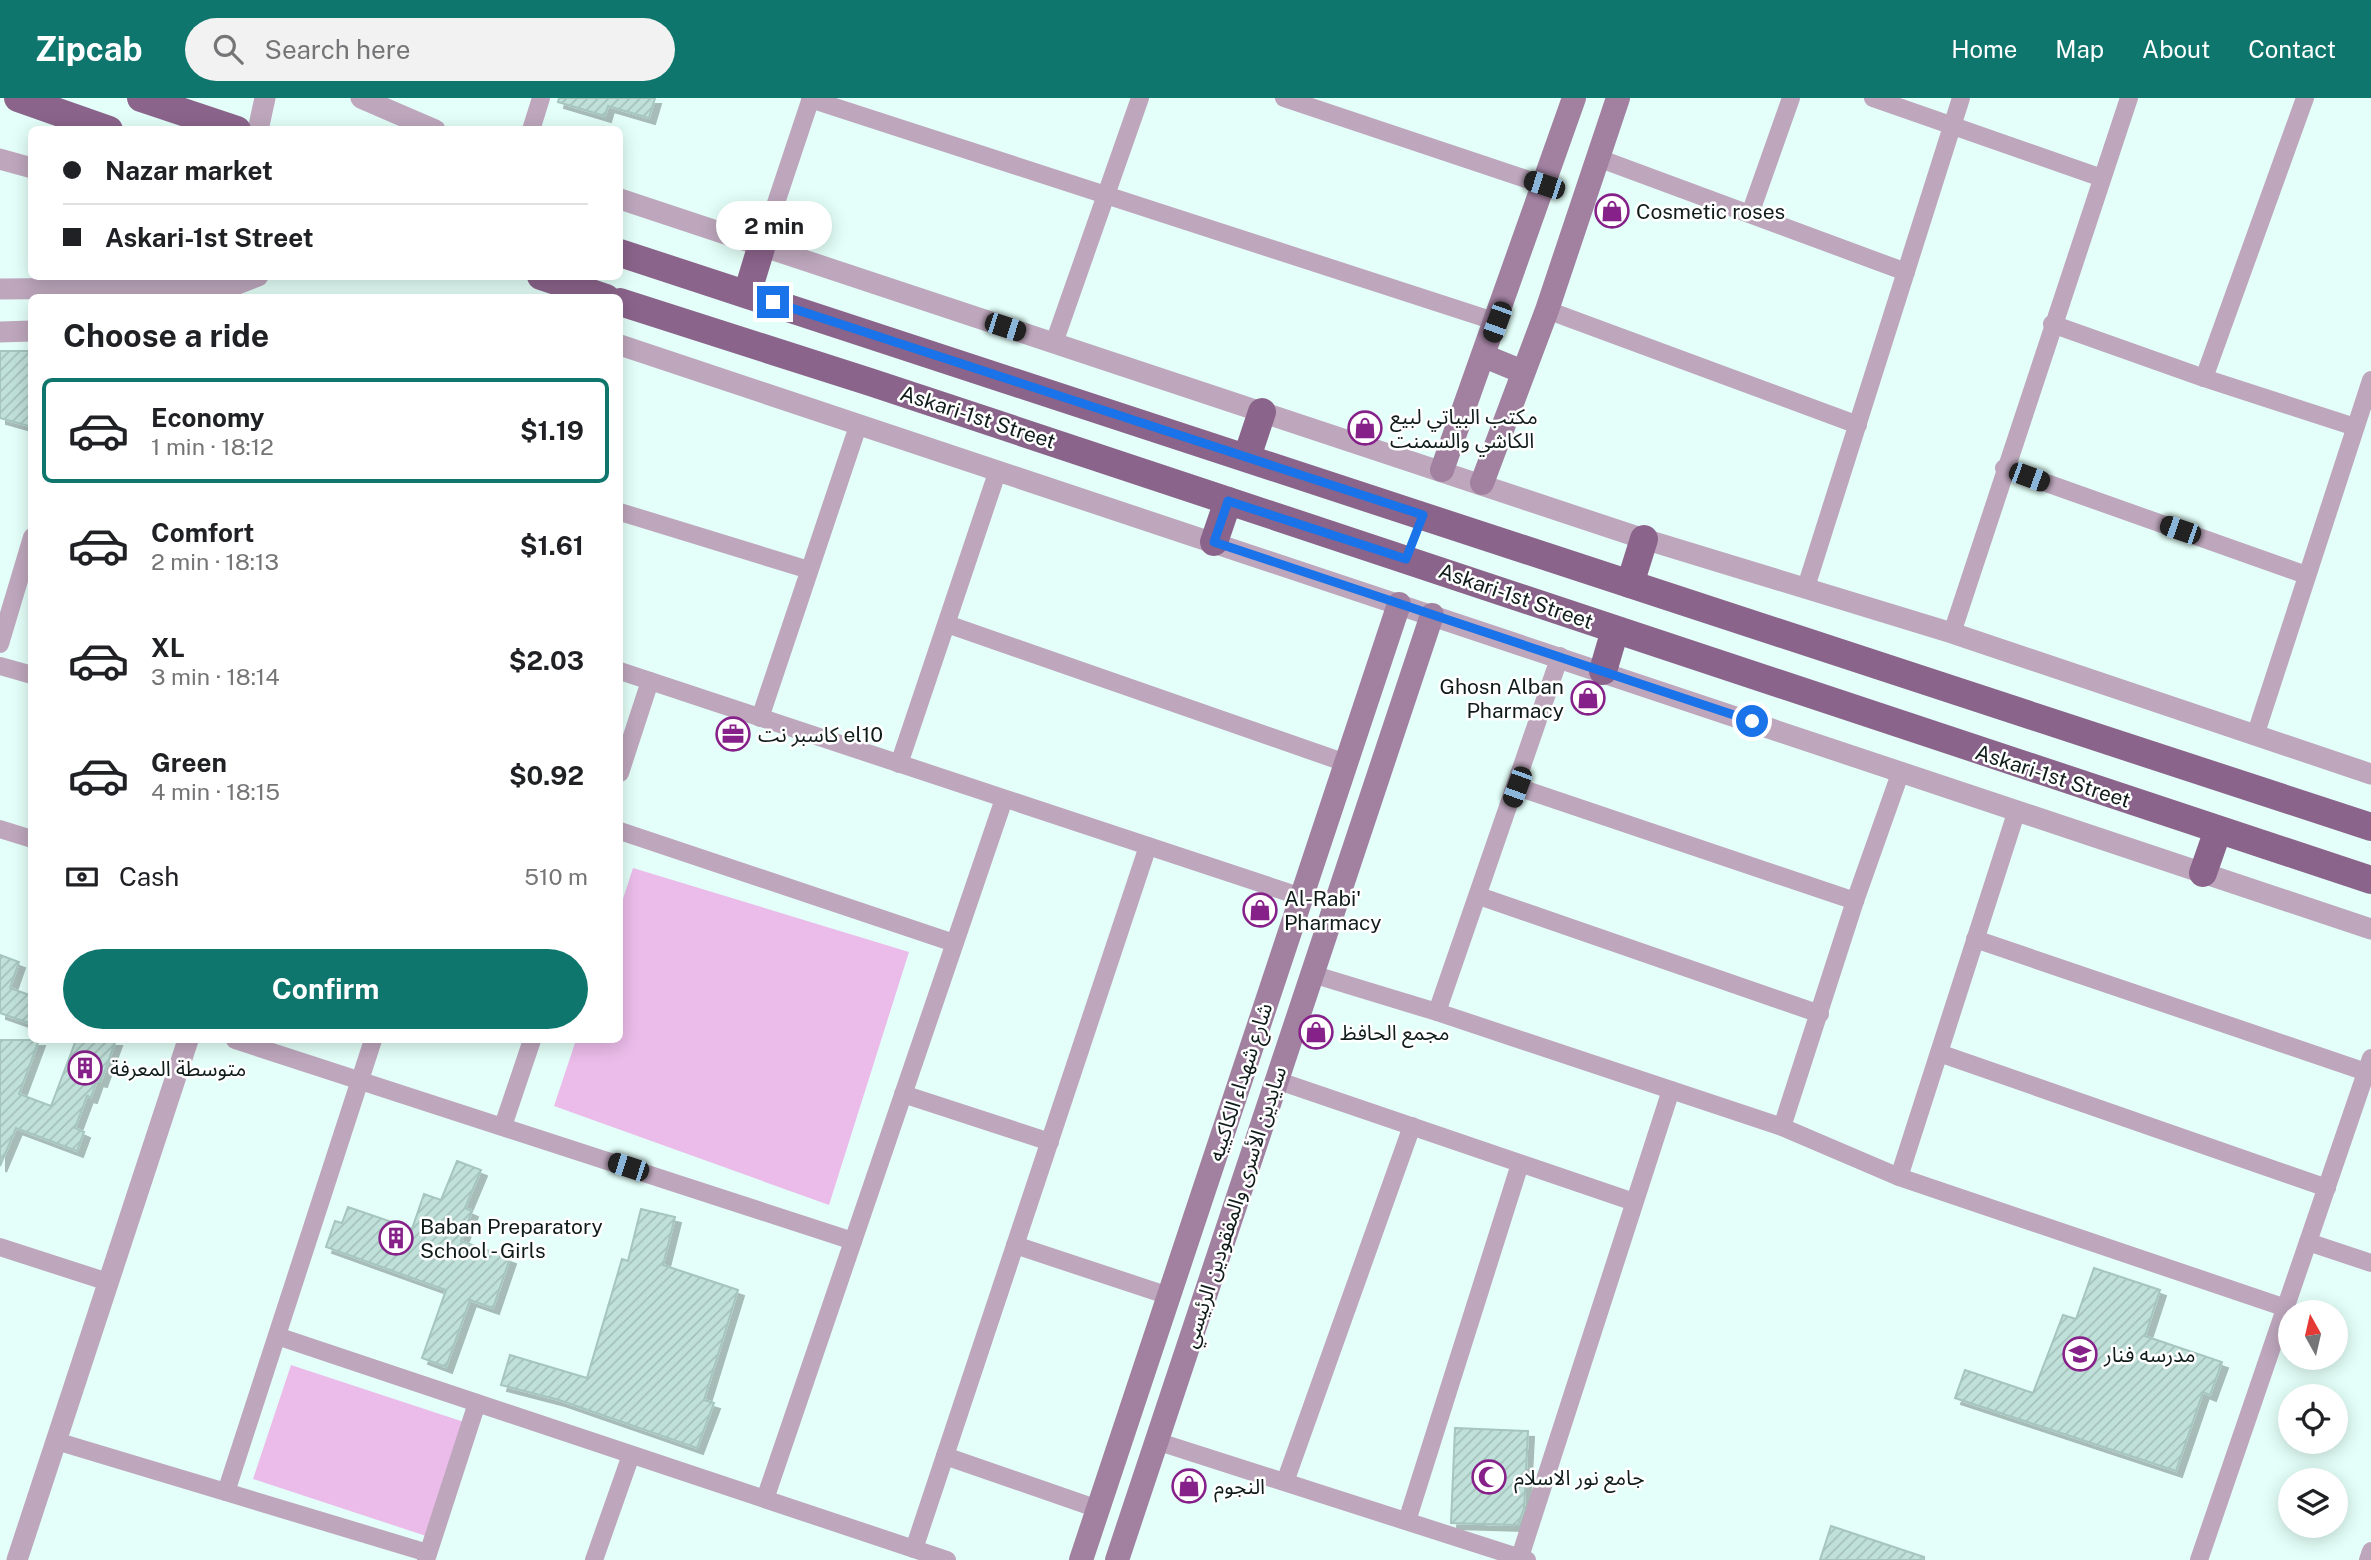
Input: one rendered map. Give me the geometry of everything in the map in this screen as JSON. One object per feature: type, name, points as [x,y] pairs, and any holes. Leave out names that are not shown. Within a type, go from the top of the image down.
[{"type":"main road","points":[[18,98],[97,126]]},
{"type":"main road","points":[[141,98],[225,126]]},
{"type":"main road","points":[[1442,470],[1497,322],[1574,98]]},
{"type":"main road","points":[[1482,483],[1547,310],[1618,98]]},
{"type":"main road","points":[[747,294],[761,247]]},
{"type":"main road","points":[[623,254],[2371,827]]},
{"type":"main road","points":[[544,284],[588,294]]},
{"type":"main road","name":"Askari-1st Street","points":[[623,303],[1406,559],[2371,880]]},
{"type":"main road","points":[[1484,356],[1523,372]]},
{"type":"main road","points":[[1247,457],[1262,412]]},
{"type":"main road","points":[[1214,542],[1228,501]]},
{"type":"main road","points":[[1406,559],[1423,515]]},
{"type":"main road","points":[[1450,574],[1465,530]]},
{"type":"main road","points":[[1630,584],[1644,539]]},
{"type":"main road","name":"شارع شهداء الكاكييه","points":[[1081,1560],[1399,604]]},
{"type":"main road","name":"سايدين الأسرى والمفقودين الرئيسي","points":[[1120,1559],[1156,1441],[1432,615]]},
{"type":"main road","points":[[1603,671],[1615,630]]},
{"type":"main road","points":[[2203,873],[2218,830]]},
{"type":"street","points":[[259,126],[265,98]]},
{"type":"street","points":[[361,98],[426,126]]},
{"type":"street","points":[[532,126],[541,98]]},
{"type":"street","points":[[1054,343],[1140,98]]},
{"type":"street","points":[[1284,98],[1544,185]]},
{"type":"street","points":[[1750,214],[1791,98]]},
{"type":"street","points":[[1873,98],[2102,178]]},
{"type":"street","points":[[1806,587],[1961,98]]},
{"type":"street","points":[[1952,633],[2004,468],[2129,98]]},
{"type":"street","points":[[2204,378],[2305,98]]},
{"type":"street","points":[[761,247],[811,99],[1497,322]]},
{"type":"street","points":[[1598,158],[1906,272]]},
{"type":"street","points":[[0,159],[28,167]]},
{"type":"street","points":[[623,200],[1482,483],[1644,539],[1952,633],[2256,733],[2371,774]]},
{"type":"street","points":[[0,289],[39,293],[230,287],[248,280]]},
{"type":"street","points":[[1547,310],[1858,425]]},
{"type":"street","points":[[2052,324],[2204,378],[2355,427]]},
{"type":"street","points":[[0,332],[28,331]]},
{"type":"street","points":[[623,346],[997,473],[1560,656],[2371,929]]},
{"type":"street","points":[[2256,733],[2371,380]]},
{"type":"street","points":[[760,718],[858,426]]},
{"type":"street","points":[[2004,468],[2306,575]]},
{"type":"street","points":[[900,764],[997,473]]},
{"type":"street","points":[[623,513],[809,570]]},
{"type":"street","points":[[0,644],[28,550]]},
{"type":"street","points":[[947,624],[1346,763]]},
{"type":"street","points":[[1437,1012],[1517,787],[1560,656]]},
{"type":"street","points":[[0,666],[28,675]]},
{"type":"street","points":[[623,672],[1302,897]]},
{"type":"street","points":[[623,764],[650,681]]},
{"type":"street","points":[[1782,1127],[1855,901],[1901,771]]},
{"type":"street","points":[[1517,787],[1855,901]]},
{"type":"street","points":[[765,1499],[1004,799]]},
{"type":"street","points":[[1899,1177],[2017,810]]},
{"type":"street","points":[[0,829],[28,838]]},
{"type":"street","points":[[623,832],[954,943]]},
{"type":"street","points":[[914,1549],[1148,846]]},
{"type":"street","points":[[1479,896],[1820,1014]]},
{"type":"street","points":[[1975,939],[2369,1065],[2364,1104],[2327,1188],[2289,1300]]},
{"type":"street","points":[[1312,974],[1437,1012],[1782,1127],[1899,1177],[2278,1305]]},
{"type":"street","points":[[17,1560],[187,1043]]},
{"type":"street","points":[[244,1043],[853,1241]]},
{"type":"street","points":[[226,1492],[372,1043]]},
{"type":"street","points":[[503,1126],[531,1043]]},
{"type":"street","points":[[1939,1053],[2327,1188]]},
{"type":"street","points":[[1276,1080],[1634,1202]]},
{"type":"street","points":[[1156,1441],[1522,1559],[1671,1090]]},
{"type":"street","points":[[903,1094],[1050,1142]]},
{"type":"street","points":[[1285,1482],[1412,1126]]},
{"type":"street","points":[[1408,1521],[1520,1164]]},
{"type":"street","points":[[2308,1242],[2371,1263]]},
{"type":"street","points":[[1015,1245],[1169,1296]]},
{"type":"street","points":[[0,1247],[108,1282]]},
{"type":"street","points":[[2199,1560],[2278,1331]]},
{"type":"street","points":[[277,1336],[947,1560]]},
{"type":"street","points":[[56,1441],[427,1556],[477,1403]]},
{"type":"street","points":[[594,1560],[631,1455]]},
{"type":"street","points":[[945,1456],[1098,1509]]},
{"type":"street","points":[[2368,1560],[2371,1551]]},
{"type":"shaded area","points":[[633,868],[909,952],[829,1205],[554,1106],[575,1043],[623,1043],[623,899]]},
{"type":"shaded area","points":[[291,1365],[464,1422],[426,1536],[253,1479]]},
{"type":"building","points":[[559,98],[655,98],[649,118],[608,106],[605,116],[558,102]]},
{"type":"building","points":[[0,351],[28,351],[28,426],[0,418]]},
{"type":"building","points":[[0,955],[19,962],[10,988],[28,995],[28,1023],[0,1013]]},
{"type":"building","name":"متوسطة المعرفة","points":[[0,1040],[28,1040],[28,1043],[38,1043],[19,1094],[51,1106],[75,1043],[115,1043],[101,1081],[97,1080],[91,1097],[87,1096],[75,1128],[84,1132],[77,1151],[16,1128],[0,1166]]},
{"type":"building","name":"Baban Preparatory School - Girls","points":[[457,1161],[481,1170],[465,1208],[472,1211],[461,1241],[510,1258],[493,1308],[470,1300],[446,1367],[422,1358],[446,1290],[326,1247],[335,1221],[342,1223],[348,1207],[412,1229],[424,1194],[441,1200]]},
{"type":"building","points":[[641,1209],[675,1217],[663,1265],[738,1290],[704,1400],[714,1403],[697,1448],[559,1400],[501,1385],[510,1355],[587,1378],[622,1259],[628,1261]]},
{"type":"building","points":[[2094,1268],[2160,1290],[2145,1336],[2222,1362],[2210,1395],[2203,1392],[2176,1471],[1955,1398],[1965,1370],[2033,1393],[2063,1315],[2076,1319]]},
{"type":"building","name":"جامع نور الاسلام","points":[[1455,1428],[1528,1431],[1524,1508],[1518,1525],[1451,1523]]},
{"type":"building","points":[[1831,1526],[1924,1557],[1924,1560],[1820,1560]]},
{"type":"place","name":"Cosmetic roses","points":[[1612,211]]},
{"type":"place","name":"مكتب البياتي لبيع الكاشي والسمنت","points":[[1365,428]]},
{"type":"place","name":"Ghosn Alban Pharmacy","points":[[1588,698]]},
{"type":"place","name":"كاسبر نت el10","points":[[733,734]]},
{"type":"place","name":"Al-Rabi' Pharmacy","points":[[1260,910]]},
{"type":"place","name":"مجمع الحافظ","points":[[1316,1032]]},
{"type":"place","name":"متوسطة المعرفة","points":[[85,1068]]},
{"type":"place","name":"Baban Preparatory School - Girls","points":[[396,1238]]},
{"type":"place","name":"مدرسه فنار","points":[[2080,1354]]},
{"type":"place","name":"جامع نور الاسلام","points":[[1489,1477]]},
{"type":"place","name":"النجوم","points":[[1189,1486]]},
{"type":"route","points":[[773,302],[1423,515],[1406,559],[1228,501],[1214,542],[1752,721]]}]
